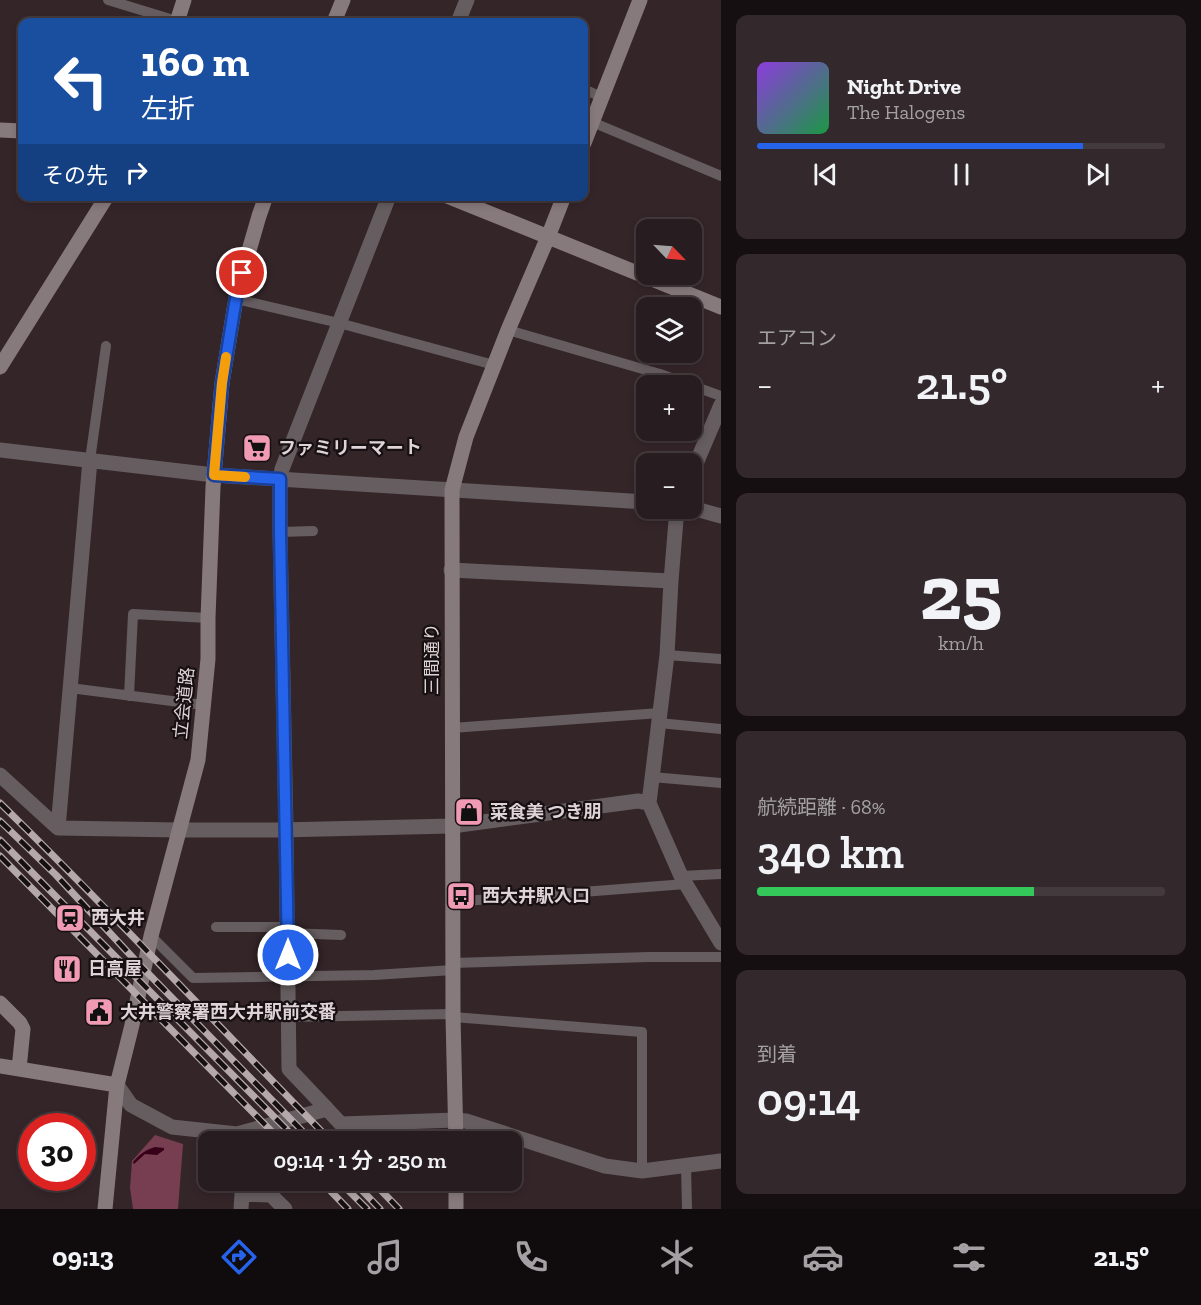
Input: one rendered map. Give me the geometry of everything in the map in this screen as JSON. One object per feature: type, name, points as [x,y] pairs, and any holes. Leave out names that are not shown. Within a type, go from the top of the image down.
[{"type":"street","points":[[179,18],[184,0]]},
{"type":"street","points":[[336,18],[344,0]]},
{"type":"street","points":[[460,18],[467,0]]},
{"type":"street","points":[[588,131],[640,0]]},
{"type":"street","points":[[0,130],[18,131]]},
{"type":"street","points":[[0,367],[104,201]]},
{"type":"street","name":"立会道路","points":[[117,1085],[123,1057],[121,1048],[125,1032],[132,1025],[151,936],[198,760],[208,659],[214,475],[222,383],[236,299],[264,201]]},
{"type":"street","points":[[387,201],[280,479],[289,1069],[341,1124],[456,1120],[473,1123],[605,1166],[642,1171],[721,1161]]},
{"type":"street","points":[[459,201],[721,307]]},
{"type":"street","name":"三間通り","points":[[456,1131],[452,902],[452,490],[465,437],[562,201]]},
{"type":"street","points":[[701,453],[721,405]]},
{"type":"street","points":[[0,450],[214,475],[636,501]]},
{"type":"street","points":[[58,828],[90,460]]},
{"type":"street","points":[[702,511],[721,516]]},
{"type":"street","points":[[676,519],[667,655],[649,803],[684,880],[720,938]]},
{"type":"street","points":[[451,570],[671,581]]},
{"type":"street","points":[[0,775],[58,828],[286,830],[452,826],[638,801],[649,803]]},
{"type":"street","points":[[0,1003],[23,1029],[19,1069]]},
{"type":"street","points":[[0,1066],[117,1085],[131,1105],[171,1127],[198,1132]]},
{"type":"street","points":[[105,1209],[117,1085]]},
{"type":"street","points":[[259,1131],[327,1109]]},
{"type":"street","points":[[456,1191],[456,1209]]},
{"type":"street","points":[[242,1194],[271,1195],[285,1209]]},
{"type":"lane","points":[[108,0],[165,18]]},
{"type":"lane","points":[[588,91],[601,97]]},
{"type":"lane","points":[[591,122],[721,176]]},
{"type":"lane","points":[[236,299],[494,364]]},
{"type":"lane","points":[[508,330],[660,374],[721,396]]},
{"type":"lane","points":[[90,460],[106,345]]},
{"type":"lane","points":[[280,532],[313,531]]},
{"type":"lane","points":[[129,696],[133,614],[208,618]]},
{"type":"lane","points":[[667,655],[721,658]]},
{"type":"lane","points":[[70,688],[203,705]]},
{"type":"lane","points":[[452,728],[659,718],[721,729]]},
{"type":"lane","points":[[652,777],[721,783]]},
{"type":"lane","points":[[452,902],[684,880],[721,874]]},
{"type":"lane","points":[[216,927],[341,935]]},
{"type":"lane","points":[[151,936],[193,978],[374,975],[453,967],[649,957],[721,957]]},
{"type":"lane","points":[[288,1017],[453,1016],[642,1032],[642,1171]]},
{"type":"lane","points":[[686,1166],[687,1209]]},
{"type":"shaded area","points":[[155,1135],[183,1144],[178,1209],[133,1209],[130,1188],[132,1161]]},
{"type":"shaded area","points":[[155,1147],[164,1148],[164,1150],[157,1155],[145,1154],[134,1164],[133,1162],[140,1155]]},
{"type":"railway","points":[[0,803],[321,1131]]},
{"type":"railway","points":[[0,821],[56,875],[135,960],[302,1131]]},
{"type":"railway","points":[[0,840],[288,1131]]},
{"type":"railway","points":[[0,856],[271,1131]]},
{"type":"railway","points":[[331,1191],[348,1209]]},
{"type":"railway","points":[[349,1191],[367,1209]]},
{"type":"railway","points":[[363,1191],[380,1209]]},
{"type":"railway","points":[[382,1191],[399,1209]]},
{"type":"slow traffic","points":[[226,357],[214,475],[245,477]]},
{"type":"place","name":"ファミリーマート","points":[[257,448]]},
{"type":"place","name":"菜食美 つき朋","points":[[469,812]]},
{"type":"place","name":"西大井駅入口","points":[[461,896]]},
{"type":"place","name":"西大井","points":[[70,918]]},
{"type":"place","name":"日高屋","points":[[67,969]]},
{"type":"place","name":"大井警察署西大井駅前交番","points":[[99,1012]]},
{"type":"route","points":[[242,273],[222,383],[214,475],[280,479],[288,955]]}]
